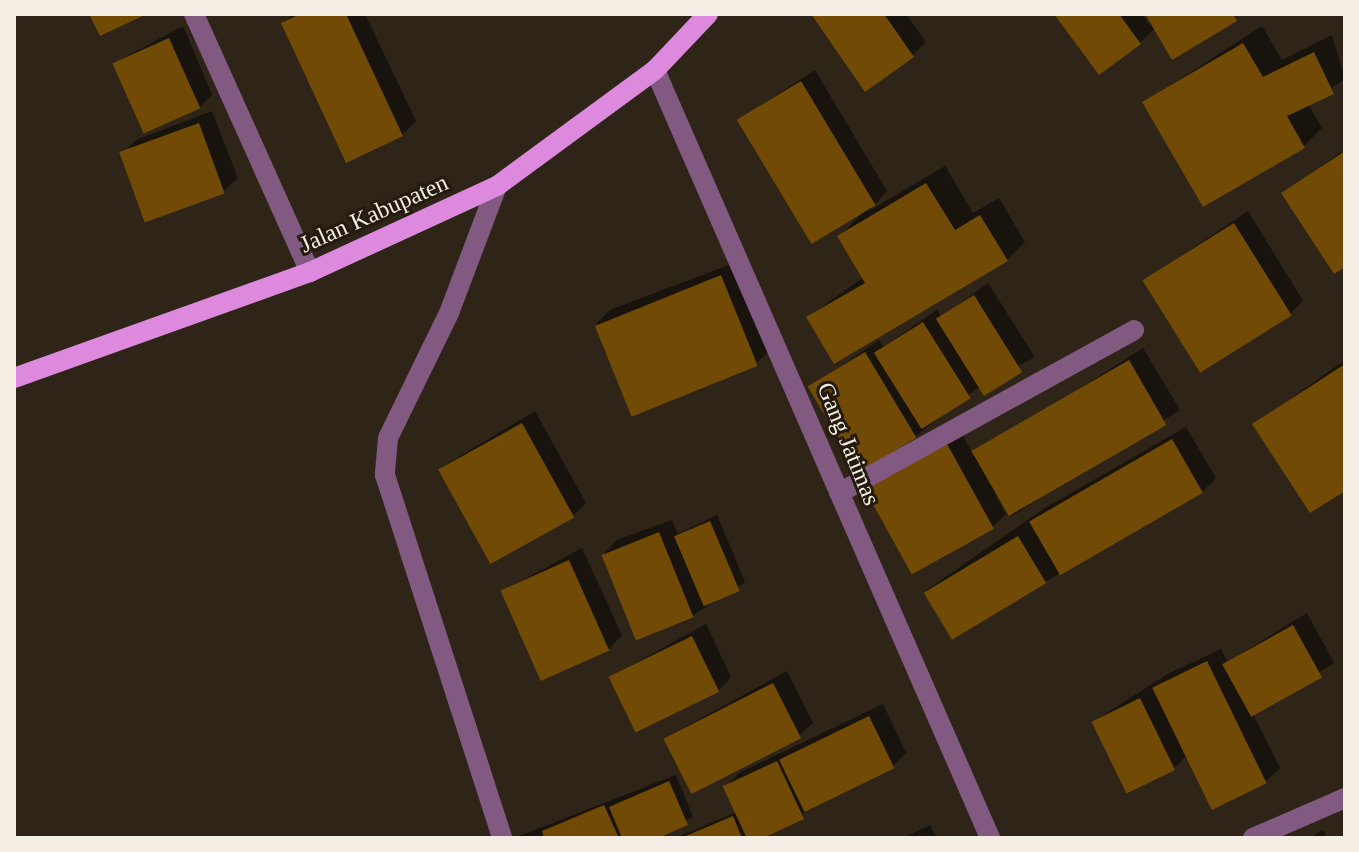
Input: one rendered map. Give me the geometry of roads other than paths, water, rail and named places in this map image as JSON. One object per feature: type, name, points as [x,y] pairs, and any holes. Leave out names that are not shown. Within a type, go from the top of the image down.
[{"type":"main road","name":"Jalan Kabupaten","points":[[14,378],[310,272],[497,186],[655,70],[708,14]]},
{"type":"street","points":[[194,14],[310,272]]},
{"type":"street","name":"Gang Jatimas","points":[[655,70],[990,838]]},
{"type":"street","points":[[497,186],[449,313],[388,438],[385,475],[502,838]]},
{"type":"street","points":[[839,493],[1134,330]]},
{"type":"street","points":[[1253,838],[1345,798]]}]
